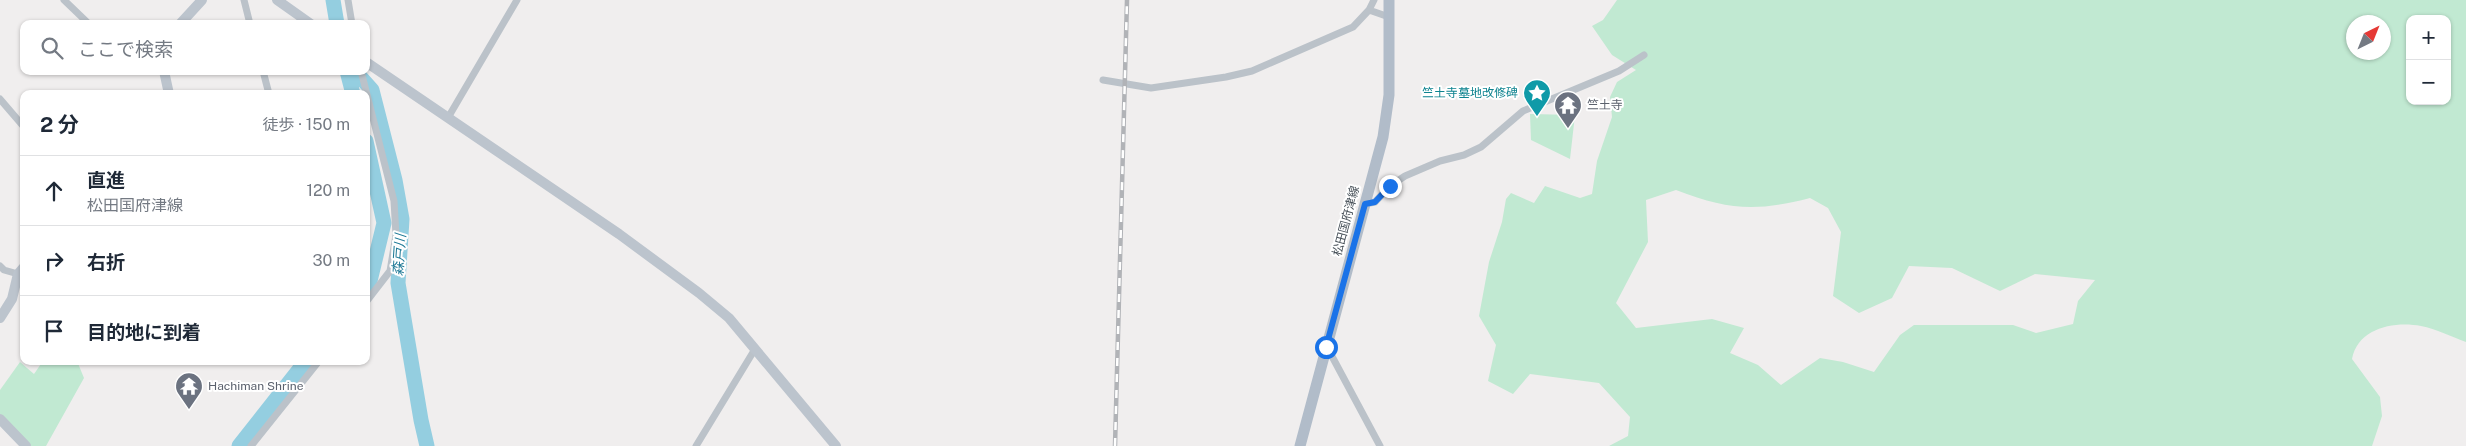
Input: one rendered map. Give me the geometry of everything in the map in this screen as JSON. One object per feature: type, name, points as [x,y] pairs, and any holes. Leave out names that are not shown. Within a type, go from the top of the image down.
[{"type":"main road","name":"松田国府津線","points":[[1300,446],[1383,137],[1389,95],[1389,0]]},
{"type":"street","points":[[64,0],[85,20]]},
{"type":"street","points":[[184,20],[202,0]]},
{"type":"street","points":[[244,0],[249,20]]},
{"type":"street","points":[[278,0],[306,20]]},
{"type":"street","points":[[348,0],[351,20]]},
{"type":"street","points":[[449,116],[516,0]]},
{"type":"street","points":[[1104,80],[1151,88],[1226,77],[1252,71],[1353,27],[1369,10],[1374,0]]},
{"type":"street","points":[[1369,10],[1390,17]]},
{"type":"street","points":[[1365,204],[1375,202],[1390,186],[1405,176],[1440,161],[1464,155],[1481,147],[1523,112],[1619,71],[1644,55]]},
{"type":"street","points":[[370,65],[449,116],[700,293],[729,318],[836,446]]},
{"type":"street","points":[[165,75],[168,90]]},
{"type":"street","points":[[264,75],[268,90]]},
{"type":"street","points":[[362,75],[366,90]]},
{"type":"street","points":[[0,99],[20,122]]},
{"type":"street","points":[[370,106],[394,201],[396,235],[390,271],[370,297]]},
{"type":"street","points":[[0,266],[4,270],[20,270]]},
{"type":"street","points":[[0,318],[12,299],[20,273]]},
{"type":"street","points":[[1326,347],[1332,354],[1380,446]]},
{"type":"street","points":[[696,446],[755,349]]},
{"type":"street","points":[[251,446],[316,365]]},
{"type":"street","points":[[0,419],[26,446]]},
{"type":"green space","points":[[1617,0],[2466,0],[2466,342],[2432,329],[2411,325],[2389,326],[2379,329],[2362,340],[2356,348],[2352,359],[2380,397],[2382,416],[2372,446],[1609,446],[1628,436],[1630,417],[1599,383],[1530,374],[1513,394],[1488,381],[1496,345],[1479,316],[1489,262],[1502,222],[1506,199],[1511,193],[1534,203],[1545,186],[1580,198],[1592,194],[1597,161],[1612,117],[1610,97],[1617,82],[1636,70],[1612,55],[1592,26],[1603,20]],"holes":[[[1676,190],[1711,202],[1742,207],[1774,205],[1810,198],[1828,208],[1841,232],[1833,296],[1859,313],[1892,298],[1909,266],[1952,268],[2000,291],[2035,274],[2095,280],[2078,301],[2073,324],[2036,333],[2013,325],[1914,325],[1900,335],[1874,372],[1843,362],[1820,358],[1781,385],[1758,365],[1730,353],[1744,328],[1712,319],[1636,328],[1616,303],[1648,242],[1646,200]]]},
{"type":"green space","points":[[1530,114],[1575,115],[1570,159],[1531,140]]},
{"type":"green space","points":[[20,362],[20,365],[24,365],[34,374],[40,365],[79,365],[84,378],[46,446],[31,446],[0,414],[0,390]]},
{"type":"waterway","points":[[333,0],[336,20]]},
{"type":"waterway","points":[[348,75],[352,90]]},
{"type":"waterway","name":"森戸川","points":[[359,75],[372,90],[395,180],[402,219],[398,283],[427,446]]},
{"type":"waterway","points":[[370,159],[384,223],[370,281]]},
{"type":"waterway","points":[[239,446],[303,365]]},
{"type":"railway","points":[[1115,446],[1127,0]]},
{"type":"place","name":"竺土寺墓地改修碑","points":[[1537,117]]},
{"type":"place","name":"竺土寺","points":[[1568,129]]},
{"type":"place","name":"Hachiman Shrine","points":[[189,410]]},
{"type":"route","points":[[1326,347],[1365,204],[1375,202],[1390,186]]}]
